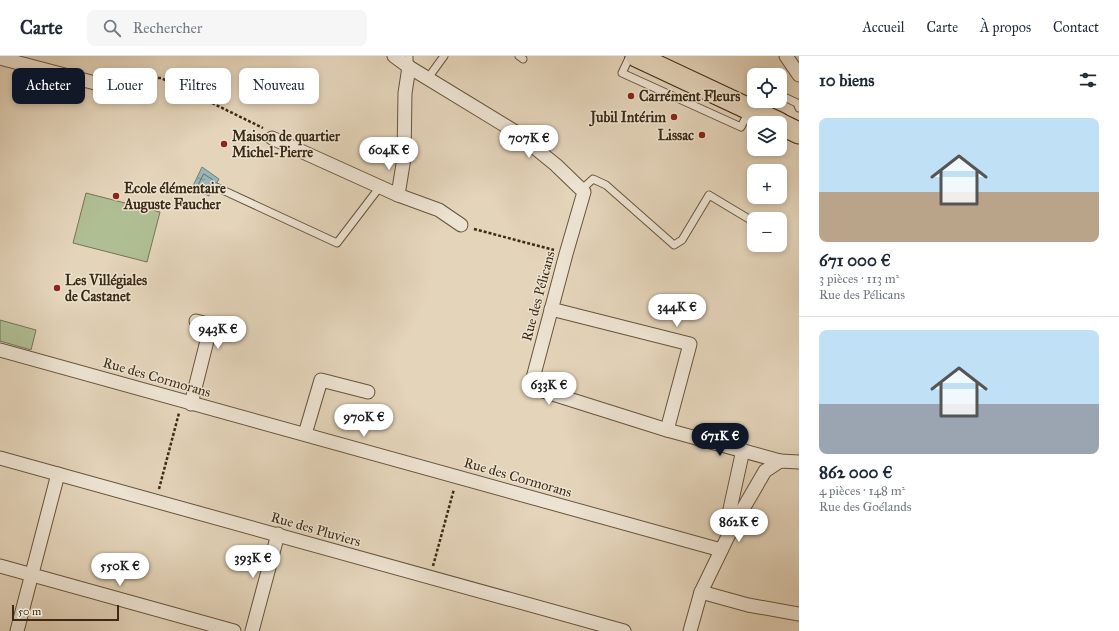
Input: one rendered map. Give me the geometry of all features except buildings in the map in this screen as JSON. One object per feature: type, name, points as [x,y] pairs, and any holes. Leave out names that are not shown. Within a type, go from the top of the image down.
[{"type":"main road","points":[[636,56],[747,105]]},
{"type":"main road","points":[[753,108],[767,116]]},
{"type":"main road","points":[[787,127],[799,133]]},
{"type":"street","points":[[394,56],[409,61],[428,78],[514,131],[556,165],[581,190]]},
{"type":"street","points":[[786,56],[799,75]]},
{"type":"street","points":[[0,58],[93,82]]},
{"type":"street","points":[[398,195],[404,158],[405,93],[409,61]]},
{"type":"street","points":[[272,138],[379,188],[440,210],[461,225]]},
{"type":"street","name":"Rue des Pélicans","points":[[581,190],[584,192],[533,378],[537,389],[667,430],[780,460],[799,462]]},
{"type":"street","points":[[551,309],[690,344],[667,430]]},
{"type":"street","points":[[186,406],[211,325],[196,321]]},
{"type":"street","name":"Rue des Cormorans","points":[[0,350],[186,406],[306,434],[721,550]]},
{"type":"street","points":[[306,434],[321,380],[368,392]]},
{"type":"street","points":[[736,521],[730,509],[743,450]]},
{"type":"street","name":"Rue des Pluviers","points":[[0,458],[624,631]]},
{"type":"street","points":[[690,631],[701,592],[736,521],[766,471],[780,460]]},
{"type":"street","points":[[17,631],[58,474]]},
{"type":"street","points":[[252,631],[278,534]]},
{"type":"street","points":[[0,566],[234,631]]},
{"type":"street","points":[[701,592],[748,605],[799,614]]},
{"type":"lane","points":[[428,78],[444,56]]},
{"type":"lane","points":[[630,56],[622,73],[741,127],[749,108]]},
{"type":"lane","points":[[787,98],[797,103],[799,108]]},
{"type":"lane","points":[[581,190],[593,180],[606,185],[674,245],[682,240],[709,195],[747,218]]},
{"type":"lane","points":[[216,187],[337,244],[379,188]]},
{"type":"path","points":[[157,78],[161,78],[272,132],[272,138]]},
{"type":"path","points":[[461,225],[566,254]]},
{"type":"path","points":[[157,495],[186,406]]},
{"type":"path","points":[[432,569],[455,483]]},
{"type":"green space","points":[[86,193],[160,212],[147,262],[73,243]]},
{"type":"green space","points":[[0,320],[36,330],[31,350],[0,341]]},
{"type":"water","points":[[202,167],[219,179],[209,196],[192,188]]},
{"type":"place","name":"Carrément Fleurs","points":[[631,96]]},
{"type":"place","name":"Jubil Intérim","points":[[674,117]]},
{"type":"place","name":"Lissac","points":[[702,135]]},
{"type":"place","name":"Maison de quartier Michel-Pierre","points":[[224,144]]},
{"type":"place","name":"Ecole élémentaire Auguste Faucher","points":[[116,196]]},
{"type":"place","name":"Les Villégiales de Castanet","points":[[57,288]]}]
